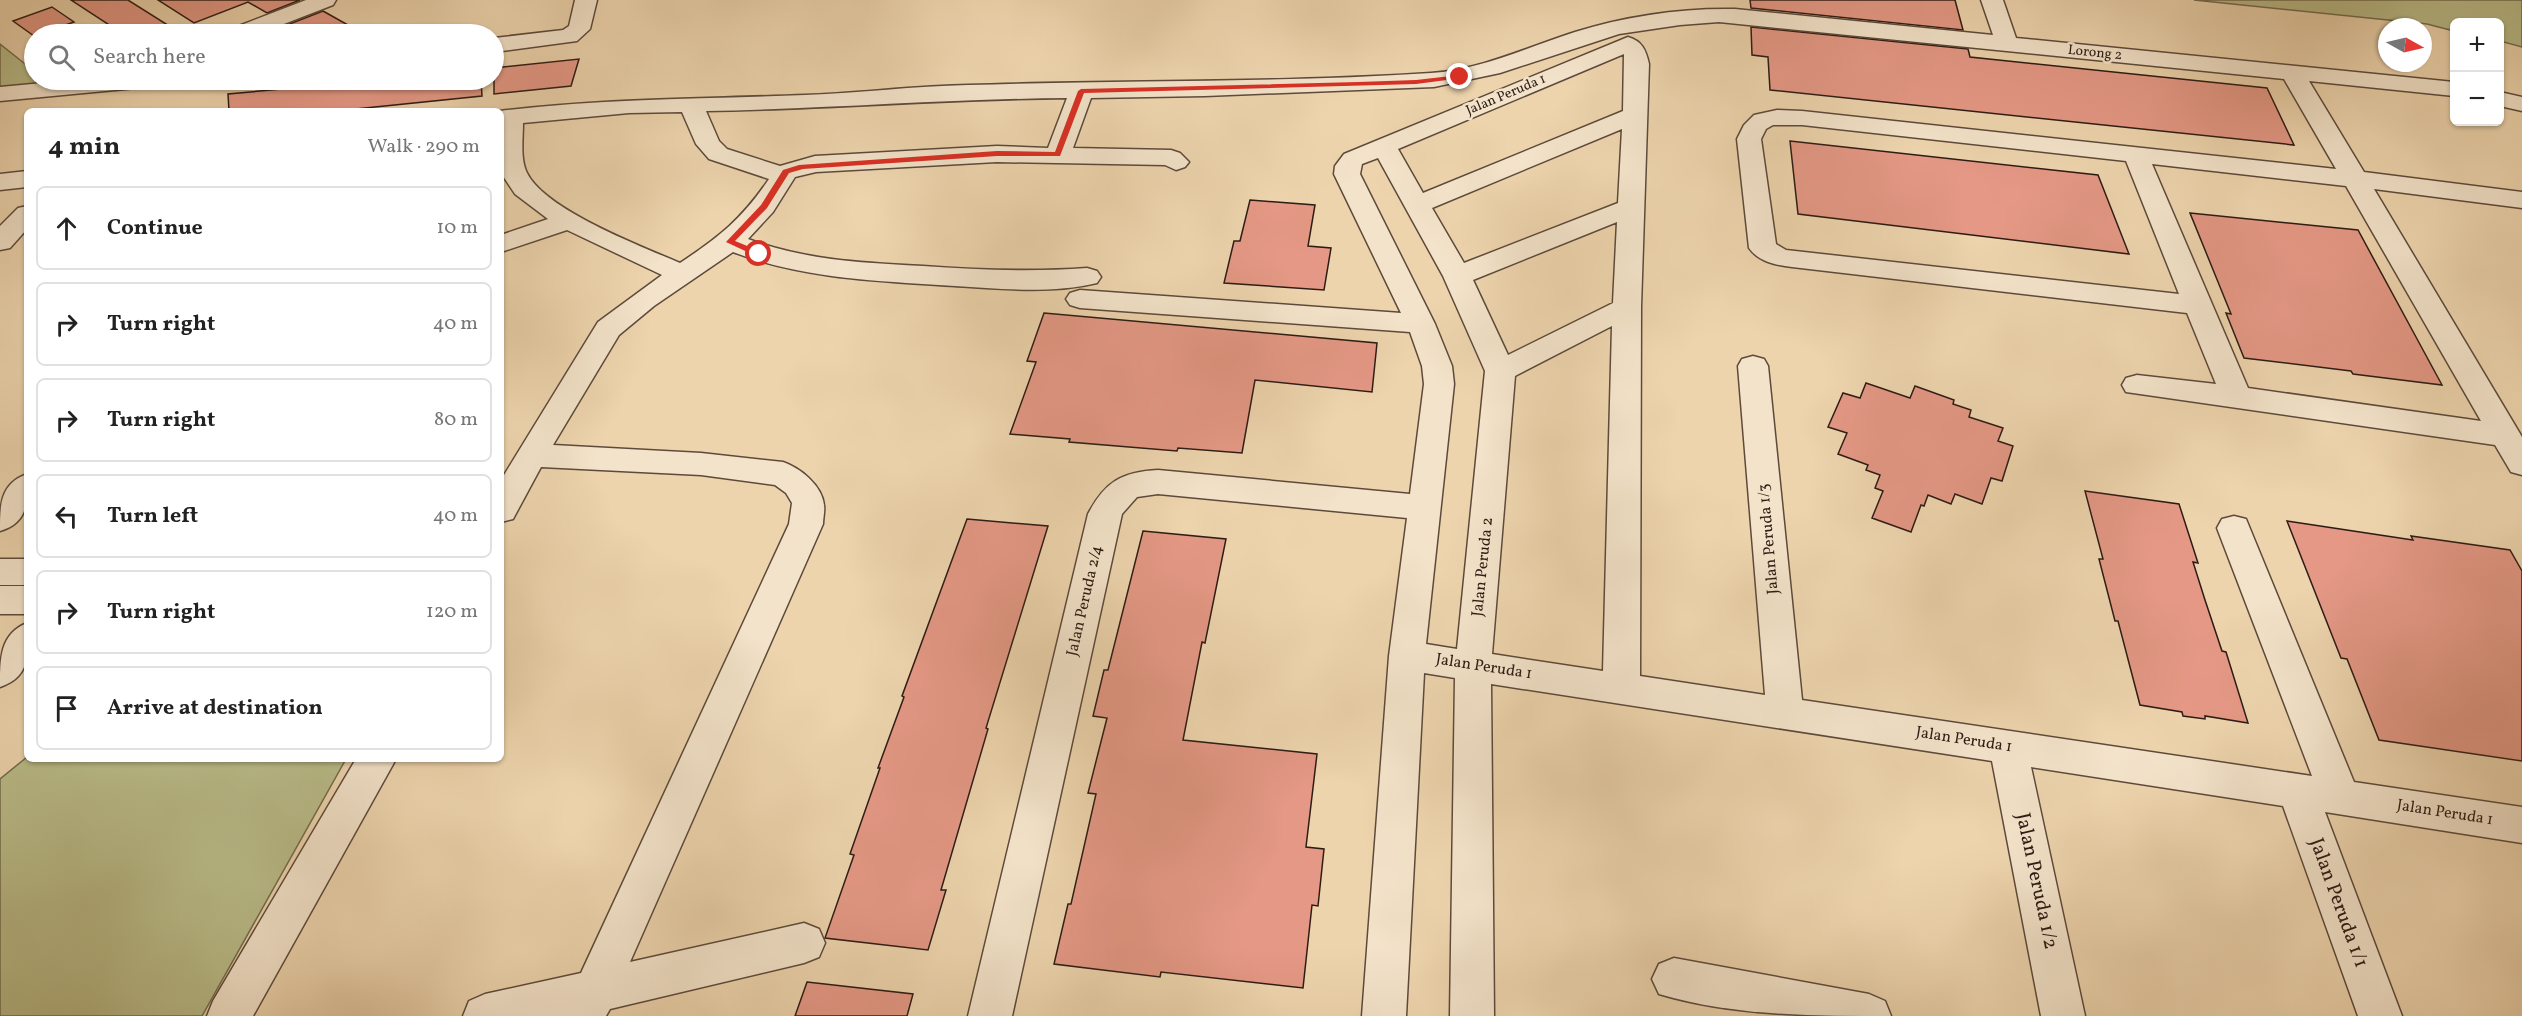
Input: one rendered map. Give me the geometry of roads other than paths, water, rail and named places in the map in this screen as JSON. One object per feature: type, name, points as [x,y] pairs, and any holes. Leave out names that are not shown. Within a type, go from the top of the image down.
[{"type":"street","points":[[264,24],[326,0]]},
{"type":"street","points":[[504,44],[569,36],[579,29],[586,0]]},
{"type":"street","points":[[1992,0],[2007,44]]},
{"type":"street","points":[[682,274],[568,221],[538,200],[519,181],[514,172],[506,118],[629,105],[807,102],[966,92],[1358,84],[1447,79],[1515,62],[1591,34],[1736,8]]},
{"type":"street","name":"Lorong 2","points":[[1736,8],[2007,44],[2450,89]]},
{"type":"street","name":"Jalan Peruda 1","points":[[1384,1016],[1407,656],[1439,384],[1437,366],[1421,324],[1347,174],[1348,166],[1353,159],[1628,44],[1635,51],[1637,64],[1635,115]]},
{"type":"street","points":[[2292,72],[2522,464]]},
{"type":"street","points":[[0,94],[37,90]]},
{"type":"street","points":[[1058,154],[1081,91]]},
{"type":"street","points":[[2504,100],[2522,104]]},
{"type":"street","points":[[691,104],[708,144],[718,154],[782,175]]},
{"type":"street","points":[[1417,205],[1635,115],[1630,208],[1622,688]]},
{"type":"street","points":[[2196,304],[1779,257],[1763,248],[1749,139],[1752,127],[1760,120],[1777,117],[2356,179],[2522,200]]},
{"type":"street","name":"Jalan Peruda 2","points":[[1384,146],[1457,276],[1500,371],[1473,666],[1473,1016]]},
{"type":"street","points":[[504,504],[531,455],[608,329],[644,300],[730,242],[764,206],[782,175],[793,169],[824,164],[997,154],[1171,158],[1176,162]]},
{"type":"street","points":[[2136,155],[2236,397]]},
{"type":"street","points":[[0,182],[24,179]]},
{"type":"street","points":[[1457,276],[1630,208]]},
{"type":"street","points":[[0,242],[24,217]]},
{"type":"street","points":[[504,243],[568,221]]},
{"type":"street","points":[[730,242],[759,254],[790,262],[847,270],[1004,280],[1421,324]]},
{"type":"street","points":[[1500,371],[1628,307]]},
{"type":"street","name":"Jalan Peruda 1/3","points":[[1754,366],[1785,713]]},
{"type":"street","points":[[2137,385],[2504,435]]},
{"type":"street","points":[[531,455],[701,464],[771,471],[793,479],[808,503],[806,524],[590,1002]]},
{"type":"street","name":"Jalan Peruda 2/4","points":[[990,1016],[1105,514],[1110,501],[1131,486],[1143,482],[1158,482],[1426,508]]},
{"type":"street","points":[[0,519],[24,490]]},
{"type":"street","points":[[2234,528],[2340,797]]},
{"type":"street","points":[[0,572],[24,572]]},
{"type":"street","points":[[0,600],[24,600]]},
{"type":"street","points":[[0,672],[24,641]]},
{"type":"street","name":"Jalan Peruda 1","points":[[1407,656],[2522,825]]},
{"type":"street","name":"Jalan Peruda 1/2","points":[[2008,747],[2063,1016]]},
{"type":"street","points":[[230,1016],[375,762]]},
{"type":"street","name":"Jalan Peruda 1/1","points":[[2297,790],[2380,1016]]},
{"type":"street","points":[[484,1016],[590,1002],[804,943]]},
{"type":"street","points":[[1674,979],[1869,1016]]}]
